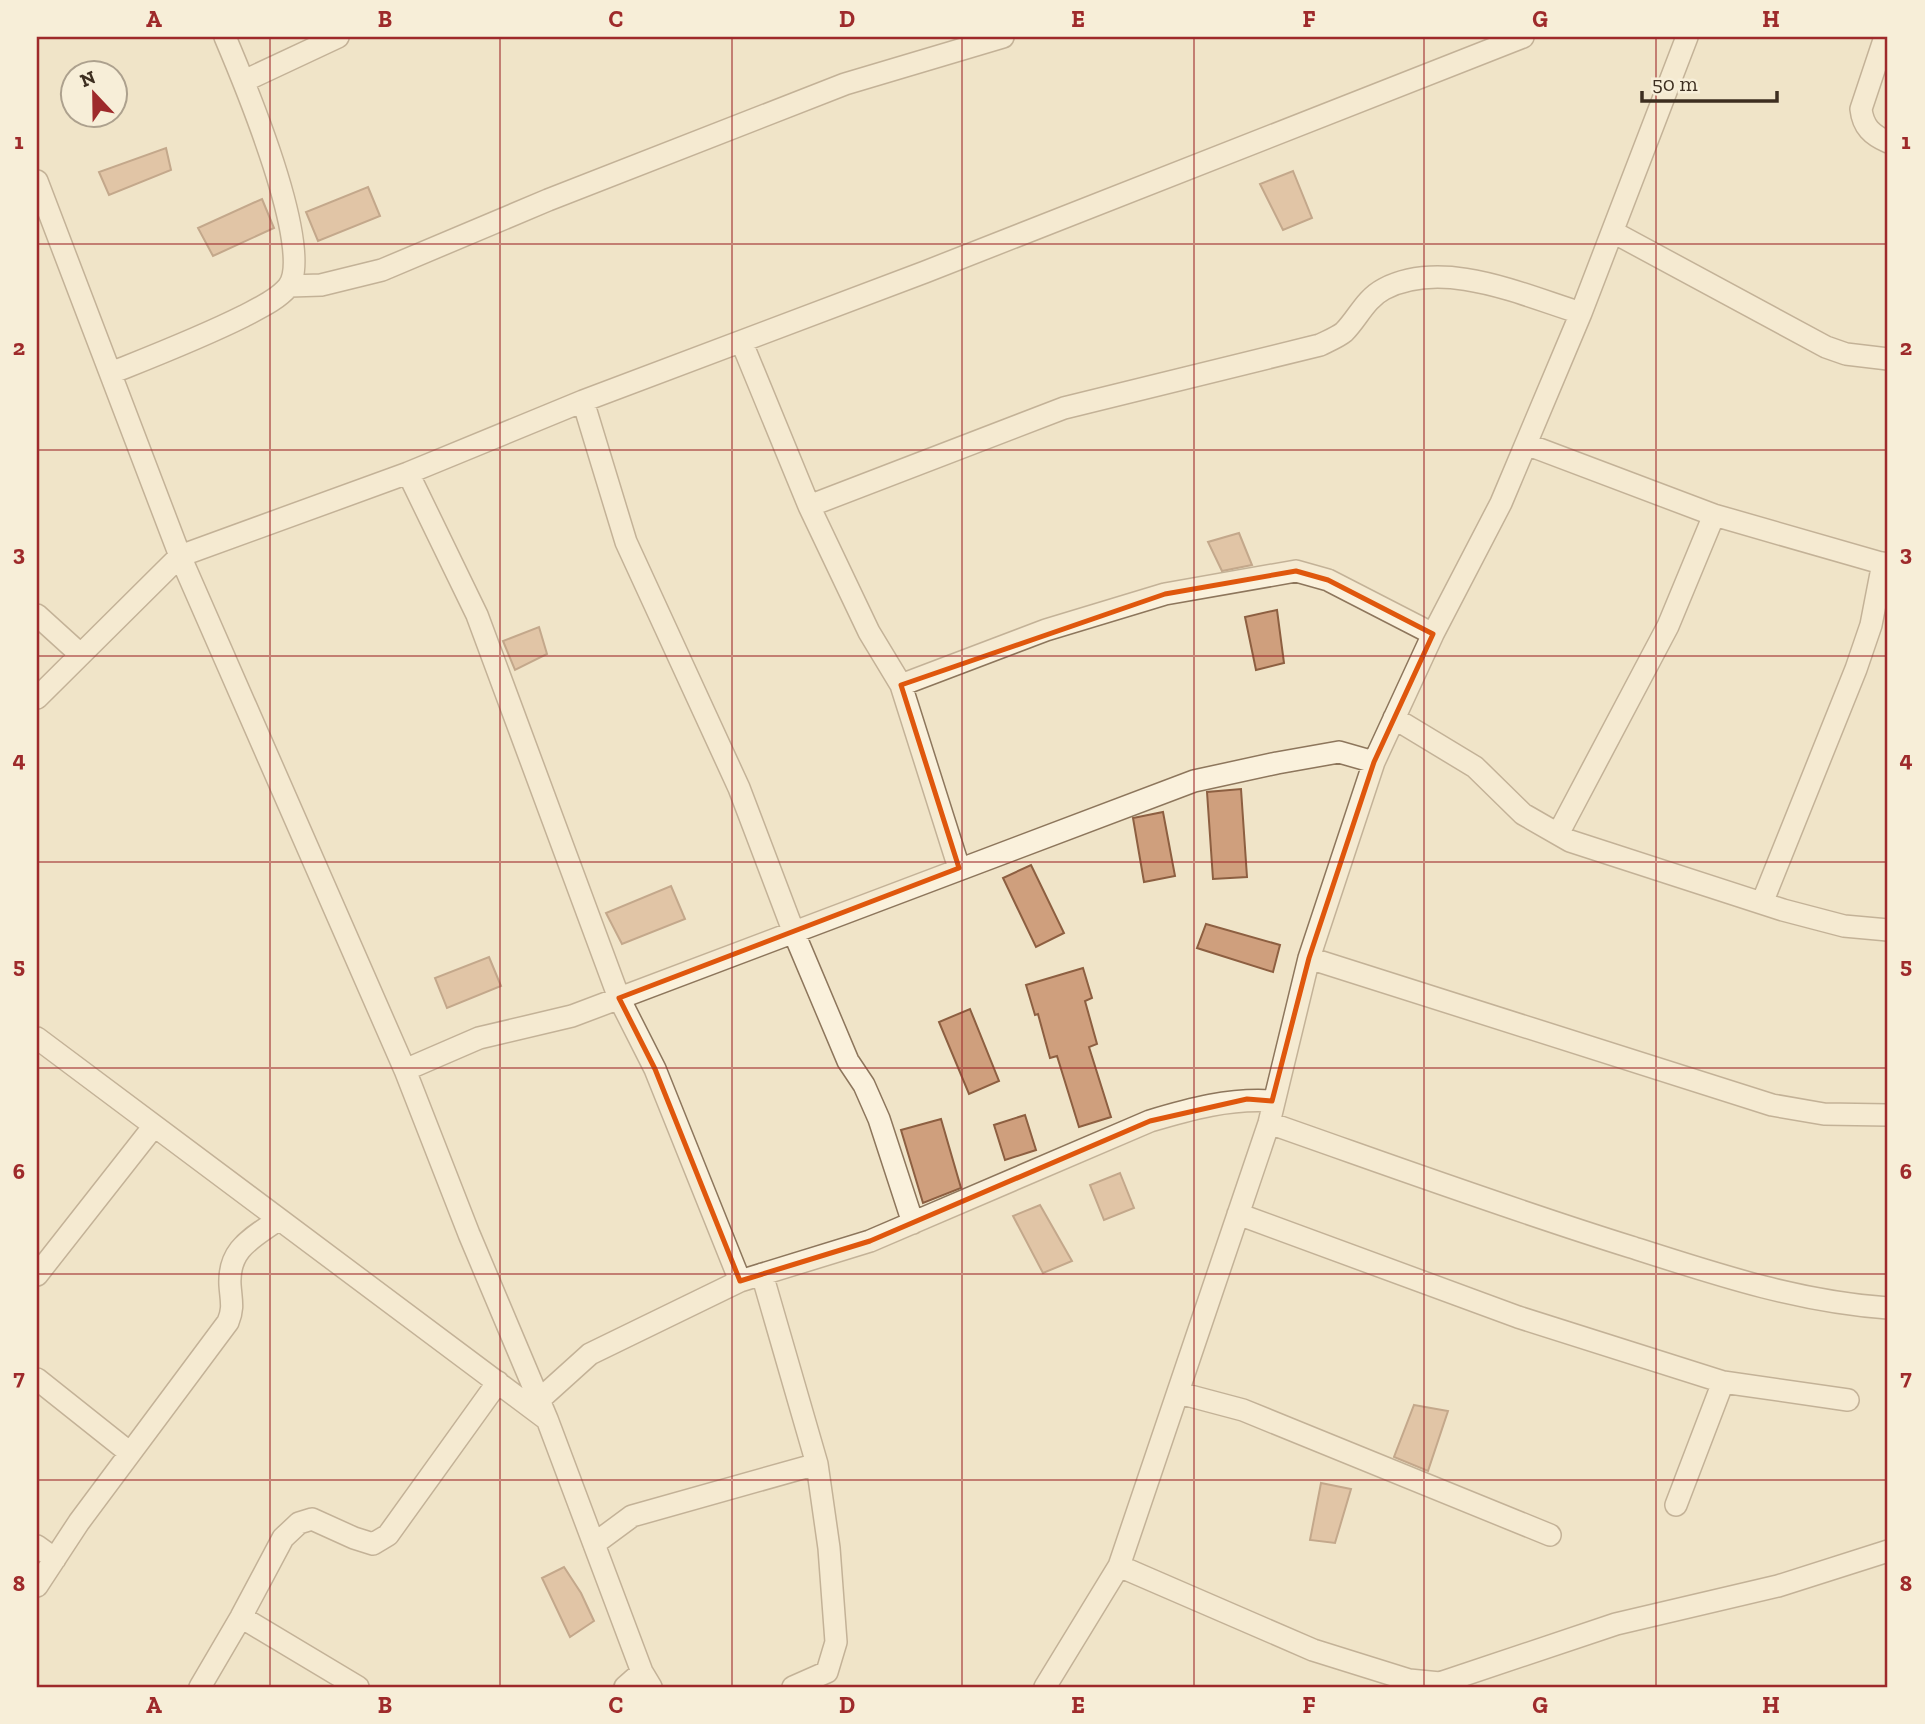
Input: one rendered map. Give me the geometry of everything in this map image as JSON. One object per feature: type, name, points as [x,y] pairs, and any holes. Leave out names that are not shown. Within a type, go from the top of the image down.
[{"type":"street","points":[[111,373],[201,338],[273,300],[290,285],[295,255],[290,216],[244,81],[225,37]]},
{"type":"street","points":[[244,81],[338,37]]},
{"type":"street","points":[[290,285],[321,285],[382,270],[560,195],[845,84],[1003,37]]},
{"type":"street","points":[[37,698],[180,556],[408,473],[583,401],[742,343],[1523,37]]},
{"type":"street","points":[[1045,1687],[1119,1566],[1269,1123],[1272,1101],[1309,958],[1374,762],[1433,634],[1501,503],[1581,313],[1687,37]]},
{"type":"street","points":[[1885,37],[1861,109],[1868,130],[1888,142]]},
{"type":"street","points":[[37,181],[41,205],[111,373],[180,556],[405,1070],[469,1234],[543,1409],[646,1680],[625,1687]]},
{"type":"street","points":[[1613,232],[1826,347],[1846,354],[1888,359]]},
{"type":"street","points":[[809,506],[1064,408],[1320,345],[1343,332],[1369,299],[1385,289],[1413,280],[1440,276],[1469,280],[1581,313]]},
{"type":"street","points":[[742,343],[809,506],[869,632],[901,685],[959,868]]},
{"type":"street","points":[[583,401],[626,542],[739,788],[794,933],[848,1060],[864,1085],[879,1119],[913,1223]]},
{"type":"street","points":[[1526,444],[1714,514],[1885,564],[1871,625],[1856,669],[1762,903]]},
{"type":"street","points":[[408,473],[477,615],[498,666],[619,998],[655,1069],[740,1280]]},
{"type":"street","points":[[1558,834],[1668,625],[1714,514]]},
{"type":"street","points":[[901,685],[1046,631],[1166,594],[1296,571],[1328,580],[1433,634]]},
{"type":"street","points":[[37,615],[80,653]]},
{"type":"street","points":[[1394,718],[1475,767],[1523,814],[1570,841],[1762,903],[1844,926],[1888,930]]},
{"type":"street","points":[[405,1070],[478,1038],[572,1016],[1194,781],[1277,762],[1339,752],[1374,762]]},
{"type":"street","points":[[1309,958],[1772,1105],[1824,1114],[1888,1115]]},
{"type":"street","points":[[37,1038],[498,1382],[543,1409]]},
{"type":"street","points":[[543,1409],[590,1354],[740,1280],[870,1241],[1150,1121],[1197,1108],[1247,1099],[1272,1101]]},
{"type":"street","points":[[1269,1123],[1541,1219],[1749,1285],[1848,1306],[1888,1308]]},
{"type":"street","points":[[37,1275],[154,1126]]},
{"type":"street","points":[[1238,1214],[1518,1317],[1723,1382],[1848,1400]]},
{"type":"street","points":[[37,1586],[130,1453],[228,1322],[233,1310],[230,1272],[240,1247],[279,1219]]},
{"type":"street","points":[[762,1274],[817,1464],[829,1548],[836,1642],[827,1672],[793,1687]]},
{"type":"street","points":[[37,1379],[130,1453]]},
{"type":"street","points":[[201,1687],[283,1538],[299,1523],[312,1519],[373,1544],[388,1535],[498,1382]]},
{"type":"street","points":[[1676,1505],[1723,1382]]},
{"type":"street","points":[[1179,1393],[1243,1410],[1550,1535]]},
{"type":"street","points":[[594,1544],[632,1516],[817,1464]]},
{"type":"street","points":[[37,1546],[55,1559]]},
{"type":"street","points":[[1119,1566],[1313,1650],[1409,1680],[1440,1683],[1616,1624],[1777,1586],[1888,1551]]},
{"type":"street","points":[[241,1617],[358,1687]]},
{"type":"highlighted area","points":[[1296,571],[1328,580],[1433,634],[1374,762],[1309,958],[1272,1101],[1247,1099],[1150,1121],[870,1241],[740,1281],[655,1069],[619,998],[959,868],[901,685],[1165,594]]},
{"type":"building","points":[[166,148],[171,170],[109,195],[99,172]]},
{"type":"building","points":[[1293,171],[1312,218],[1283,230],[1260,184]]},
{"type":"building","points":[[368,187],[380,216],[318,241],[306,212]]},
{"type":"building","points":[[262,199],[274,228],[213,256],[198,228]]},
{"type":"building","points":[[1239,533],[1252,565],[1222,571],[1208,542]]},
{"type":"building","points":[[1277,610],[1284,663],[1256,670],[1245,617]]},
{"type":"building","points":[[539,627],[547,654],[515,670],[503,641]]},
{"type":"building","points":[[1241,789],[1247,877],[1213,879],[1207,792]]},
{"type":"building","points":[[1163,812],[1175,876],[1144,882],[1133,818]]},
{"type":"building","points":[[1031,865],[1064,933],[1036,947],[1003,878]]},
{"type":"building","points":[[671,886],[685,919],[622,944],[606,913]]},
{"type":"building","points":[[1206,924],[1280,945],[1273,972],[1197,948]]},
{"type":"building","points":[[489,957],[501,986],[447,1008],[435,978]]},
{"type":"building","points":[[1083,968],[1092,998],[1085,1001],[1097,1044],[1089,1047],[1111,1117],[1079,1127],[1057,1056],[1050,1058],[1038,1014],[1035,1015],[1026,985]]},
{"type":"building","points":[[970,1009],[999,1081],[969,1094],[939,1022]]},
{"type":"building","points":[[1025,1115],[1036,1150],[1005,1160],[994,1125]]},
{"type":"building","points":[[941,1119],[961,1188],[923,1203],[901,1130]]},
{"type":"building","points":[[1120,1173],[1134,1208],[1104,1220],[1090,1185]]},
{"type":"building","points":[[1040,1205],[1072,1261],[1043,1273],[1013,1216]]},
{"type":"building","points":[[1414,1405],[1448,1411],[1428,1471],[1394,1457]]},
{"type":"building","points":[[1321,1483],[1351,1489],[1335,1543],[1310,1540]]},
{"type":"building","points":[[564,1567],[581,1593],[594,1621],[570,1637],[542,1578]]}]
